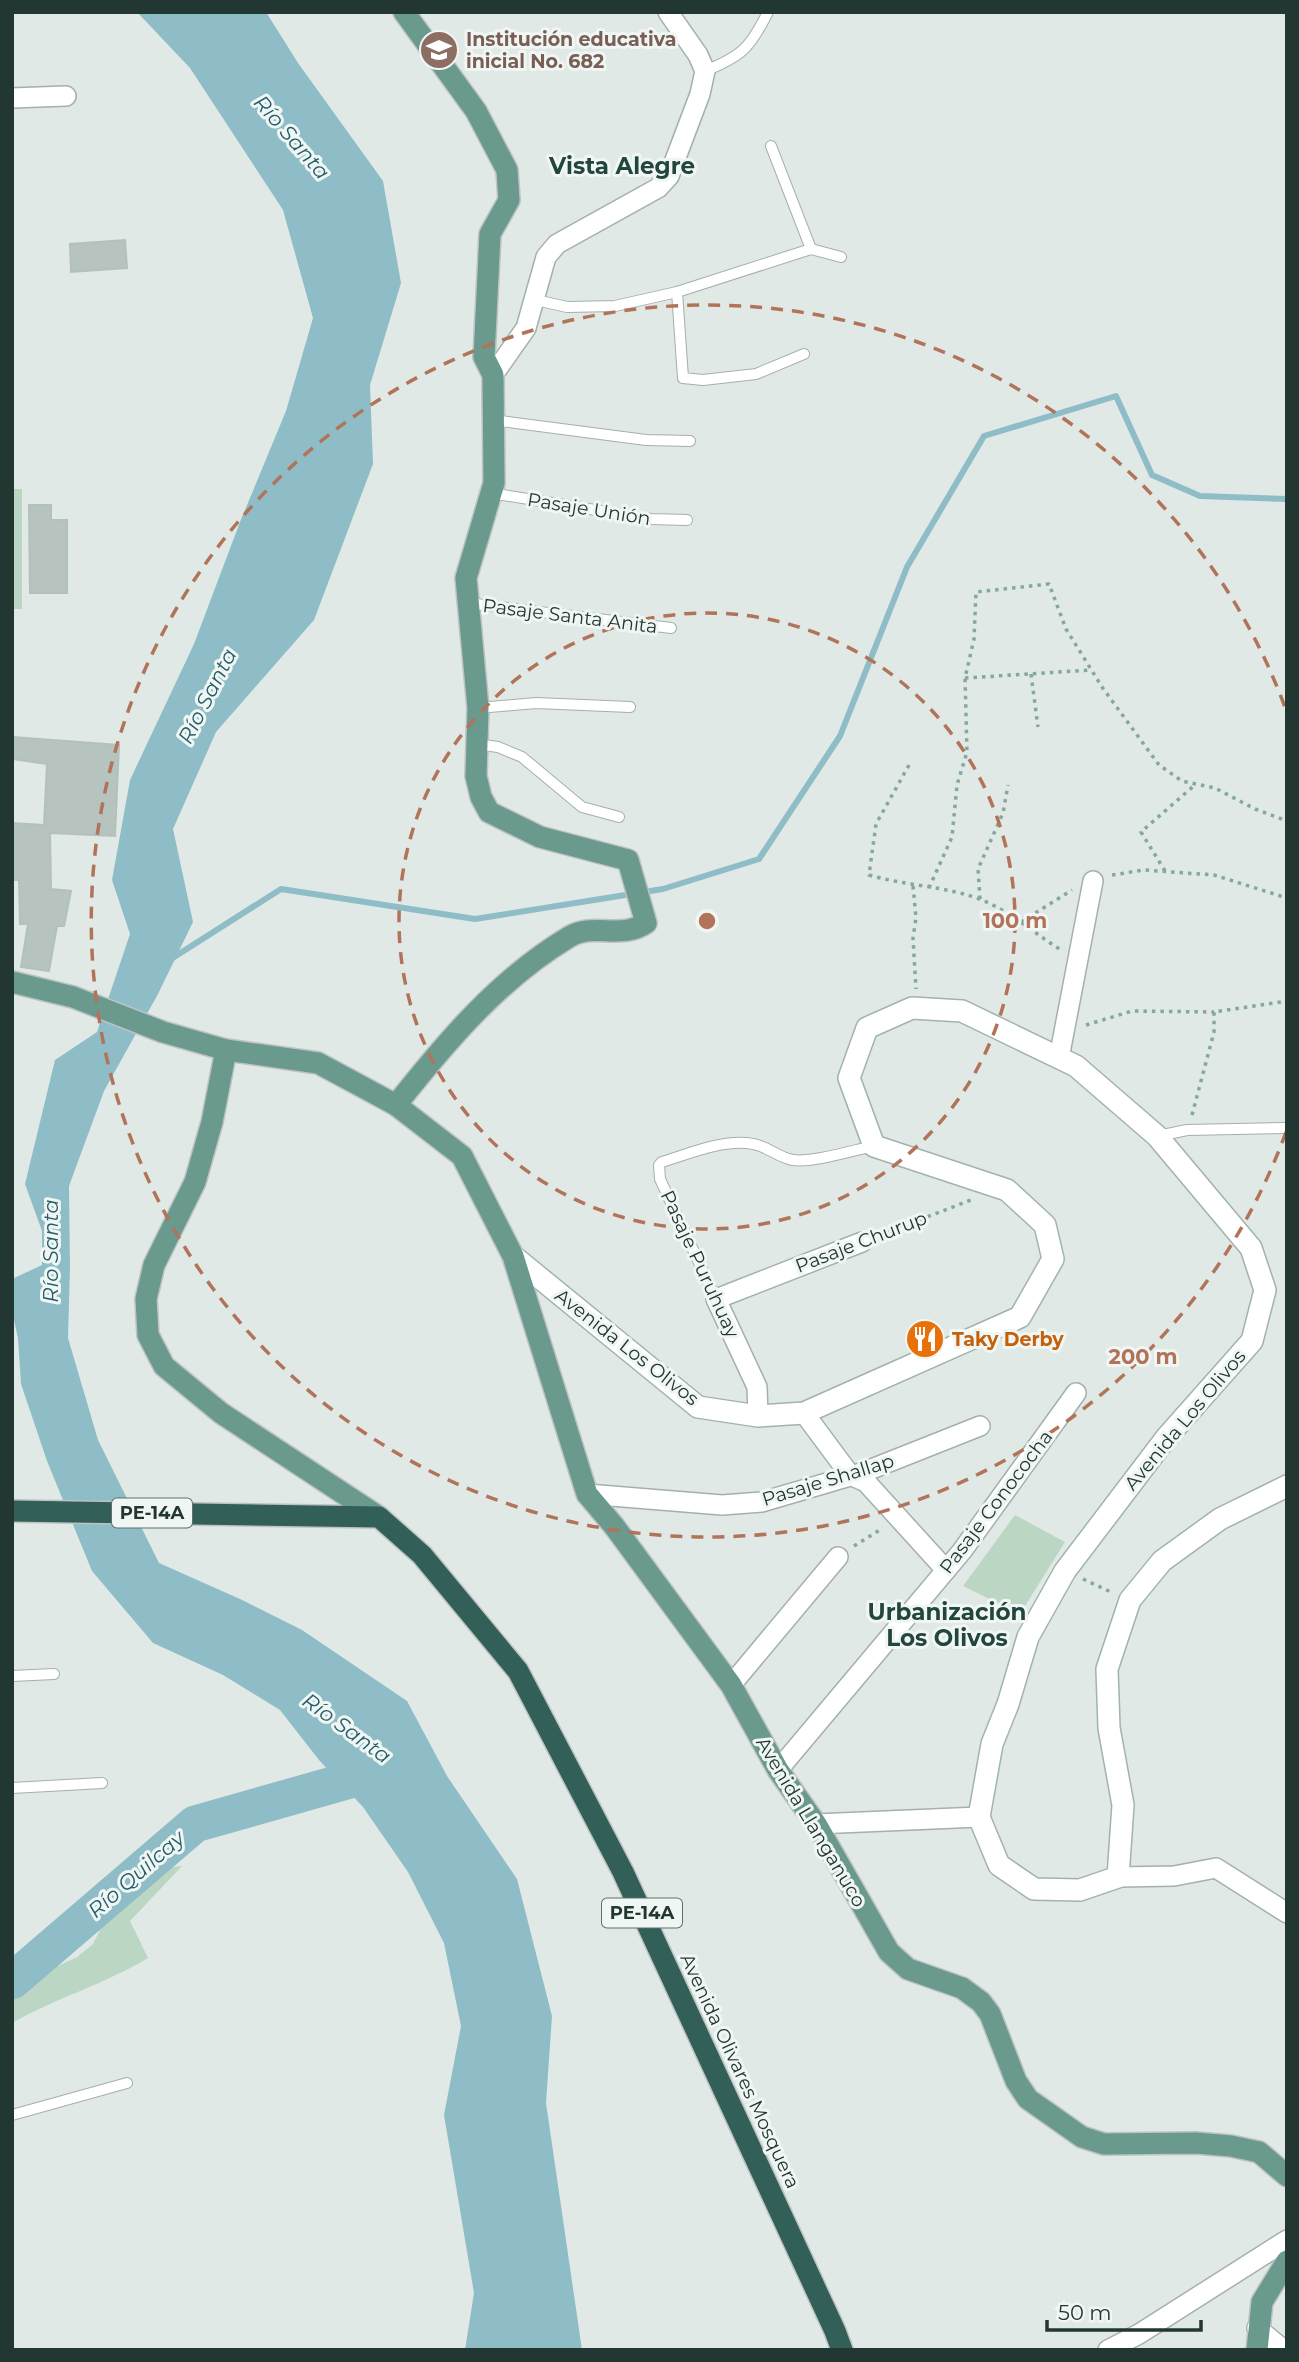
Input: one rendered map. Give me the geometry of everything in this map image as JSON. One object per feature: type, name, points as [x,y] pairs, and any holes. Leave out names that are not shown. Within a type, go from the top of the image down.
[{"type":"highway","name":"PE-14A","points":[[12,1511],[379,1517]]},
{"type":"highway","name":"Avenida Olivares Mosquera","points":[[379,1517],[422,1555],[518,1671],[623,1872],[842,2350]]},
{"type":"main road","points":[[396,1105],[498,988],[570,936],[585,931],[626,932],[646,923],[628,860],[540,837],[489,812],[481,797],[476,776],[478,708],[466,578],[494,483],[493,375],[484,357],[490,234],[509,200],[507,170],[476,111],[404,12]]},
{"type":"main road","name":"Avenida Los Olivos","points":[[12,982],[73,997],[163,1032],[226,1050],[318,1063],[396,1105],[461,1156],[513,1256],[698,1407],[758,1416],[804,1413],[1020,1317],[1053,1259],[1045,1225],[1007,1191],[874,1146],[849,1078],[867,1028],[912,1008],[962,1011],[1076,1066],[1157,1136],[1251,1248],[1265,1290],[1252,1341],[1166,1438],[1065,1570],[1028,1637],[1008,1704],[992,1744],[979,1817]]},
{"type":"main road","name":"Avenida Olivares Mosquera","points":[[226,1050],[212,1122],[195,1182],[154,1265],[146,1299],[148,1335],[164,1366],[221,1413],[379,1517]]},
{"type":"main road","name":"Avenida Llanganuco","points":[[513,1256],[587,1494],[614,1526],[731,1685],[778,1770],[816,1824],[889,1952],[908,1969],[962,1989],[981,2002],[990,2014],[1016,2081],[1028,2099],[1082,2137],[1104,2144],[1196,2143],[1231,2146],[1259,2152],[1287,2176]]},
{"type":"main road","points":[[979,1817],[999,1865],[1034,1889],[1080,1890],[1118,1877],[1123,1805],[1109,1728],[1108,1669],[1130,1601],[1162,1561],[1220,1519],[1287,1486]]},
{"type":"main road","points":[[1257,2350],[1257,2328],[1262,2302],[1287,2260]]},
{"type":"street","points":[[493,375],[526,328],[546,257],[557,244],[657,188],[668,176],[700,94],[705,72],[698,55],[668,12]]},
{"type":"street","points":[[12,98],[66,96]]},
{"type":"street","points":[[1059,1058],[1093,881]]},
{"type":"street","name":"Pasaje Churup","points":[[716,1299],[862,1242]]},
{"type":"street","name":"Pasaje Puruhuay","points":[[716,1299],[757,1387],[758,1416]]},
{"type":"street","name":"Pasaje Conococha","points":[[778,1770],[946,1570],[1000,1501],[1076,1392]]},
{"type":"street","points":[[804,1413],[850,1475],[866,1482],[946,1570]]},
{"type":"street","name":"Pasaje Shallap","points":[[587,1494],[722,1505],[762,1502],[864,1472],[980,1426]]},
{"type":"street","points":[[731,1685],[838,1557]]},
{"type":"street","points":[[816,1824],[979,1817]]},
{"type":"street","points":[[1118,1877],[1174,1876],[1216,1868],[1287,1913]]},
{"type":"street","points":[[1108,2350],[1139,2334],[1287,2240]]},
{"type":"street","points":[[1257,2328],[1284,2350]]},
{"type":"lane","points":[[705,72],[739,55],[759,30],[768,12]]},
{"type":"lane","points":[[771,146],[811,249]]},
{"type":"lane","points":[[536,300],[566,307],[615,306],[677,292],[811,249],[841,257]]},
{"type":"lane","points":[[677,292],[683,378],[703,380],[756,374],[804,354]]},
{"type":"lane","points":[[494,420],[646,440],[690,441]]},
{"type":"lane","name":"Pasaje Unión","points":[[491,494],[651,519],[687,520]]},
{"type":"lane","name":"Pasaje Santa Anita","points":[[468,603],[671,628]]},
{"type":"lane","points":[[478,708],[536,703],[630,707]]},
{"type":"lane","points":[[476,744],[498,747],[522,757],[582,807],[618,817]]},
{"type":"lane","points":[[1157,1136],[1187,1130],[1287,1128]]},
{"type":"lane","name":"Pasaje Puruhuay","points":[[716,1299],[660,1179],[659,1165],[662,1162],[706,1148],[744,1142],[756,1144],[792,1160],[805,1160],[874,1146]]},
{"type":"lane","points":[[12,1676],[54,1674]]},
{"type":"lane","points":[[12,1788],[102,1783]]},
{"type":"lane","points":[[12,2115],[127,2083]]},
{"type":"path","points":[[929,888],[952,836],[957,785],[967,752],[965,678],[974,639],[976,592],[1049,584],[1066,629],[1091,670],[1159,765],[1182,782],[1215,788],[1255,809],[1287,821]]},
{"type":"path","points":[[965,678],[1091,670]]},
{"type":"path","points":[[1031,674],[1038,727]]},
{"type":"path","points":[[909,765],[876,824],[869,875],[913,886],[952,890],[980,899],[1021,922],[1078,960]]},
{"type":"path","points":[[1165,872],[1141,832],[1196,784]]},
{"type":"path","points":[[980,899],[978,869],[1003,813],[1008,785]]},
{"type":"path","points":[[1021,922],[1079,885],[1107,876],[1144,870],[1214,875],[1287,898]]},
{"type":"path","points":[[912,1008],[916,990],[913,886]]},
{"type":"path","points":[[1065,1027],[1093,1025],[1132,1011],[1214,1012],[1287,1001]]},
{"type":"path","points":[[1187,1130],[1214,1032],[1214,1012]]},
{"type":"path","name":"Pasaje Churup","points":[[862,1242],[972,1200]]},
{"type":"path","points":[[838,1557],[899,1518]]},
{"type":"path","points":[[1065,1570],[1130,1601]]},
{"type":"green space","points":[[12,489],[22,489],[22,609],[12,609]]},
{"type":"green space","points":[[1015,1515],[1065,1542],[1020,1614],[963,1586]]},
{"type":"green space","points":[[182,1866],[130,1921],[148,1958],[12,2023],[12,1988],[77,1957],[93,1944],[100,1930],[139,1884],[157,1869]]},
{"type":"water","name":"Río Santa","points":[[137,12],[266,12],[298,63],[383,181],[401,283],[370,385],[373,464],[314,620],[216,732],[173,829],[193,922],[158,994],[104,1091],[69,1186],[68,1338],[98,1440],[159,1563],[302,1630],[407,1701],[447,1776],[517,1879],[552,2016],[546,2103],[582,2350],[465,2350],[474,2293],[444,2115],[461,2026],[444,1943],[408,1872],[363,1807],[319,1760],[280,1710],[223,1675],[153,1643],[92,1571],[47,1461],[21,1384],[18,1338],[12,1311],[12,1279],[42,1265],[42,1231],[25,1184],[55,1060],[97,1032],[130,934],[112,880],[130,780],[194,644],[286,411],[313,318],[283,210],[190,68]]},
{"type":"building","points":[[125,240],[127,268],[71,272],[70,244]]},
{"type":"building","points":[[29,505],[51,505],[51,520],[67,520],[67,593],[30,593]]},
{"type":"building","points":[[12,737],[119,745],[115,836],[50,833],[51,889],[71,891],[64,926],[57,926],[49,971],[21,967],[28,924],[20,924],[19,880],[12,880],[12,823],[44,825],[47,764],[12,759]]},
{"type":"waterway","points":[[171,959],[281,889],[475,919],[663,889],[759,859],[840,736],[907,567],[984,436],[1116,396],[1152,475],[1200,496],[1287,499]]},
{"type":"waterway","name":"Río Quilcay","points":[[12,1981],[195,1824],[389,1769]]},
{"type":"place","name":"Institución educativa inicial No. 682","points":[[439,50]]},
{"type":"place","name":"Taky Derby","points":[[925,1339]]},
{"type":"district","name":"Vista Alegre","points":[[622,166]]},
{"type":"district","name":"Urbanización Los Olivos","points":[[947,1625]]}]
